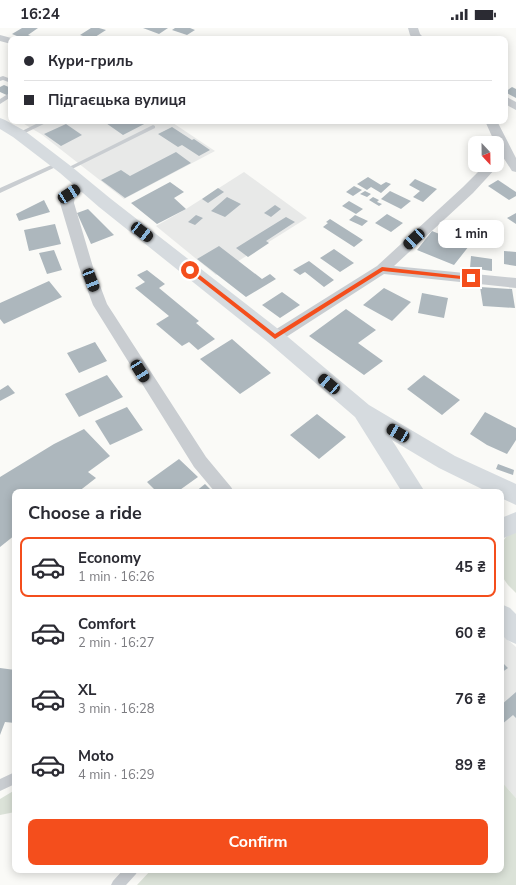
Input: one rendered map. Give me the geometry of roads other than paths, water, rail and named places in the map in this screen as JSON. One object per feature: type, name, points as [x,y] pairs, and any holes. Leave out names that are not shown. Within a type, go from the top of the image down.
[{"type":"main road","points":[[0,123],[18,134],[62,167],[275,337],[362,412],[447,462],[503,489]]},
{"type":"main road","points":[[362,412],[412,489]]},
{"type":"main road","points":[[504,489],[516,495]]},
{"type":"main road","points":[[504,528],[516,522]]},
{"type":"main road","points":[[504,619],[516,632]]},
{"type":"street","points":[[492,124],[495,136]]},
{"type":"street","points":[[504,158],[516,168]]},
{"type":"street","points":[[275,337],[382,269],[468,190],[485,172]]},
{"type":"street","points":[[84,185],[69,194],[67,203],[86,267],[100,305],[200,462],[222,489]]},
{"type":"street","points":[[382,269],[516,283]]},
{"type":"lane","points":[[18,134],[40,124]]},
{"type":"lane","points":[[0,191],[62,167],[153,127]]},
{"type":"lane","points":[[0,784],[12,779]]},
{"type":"lane","points":[[117,885],[129,873]]}]
